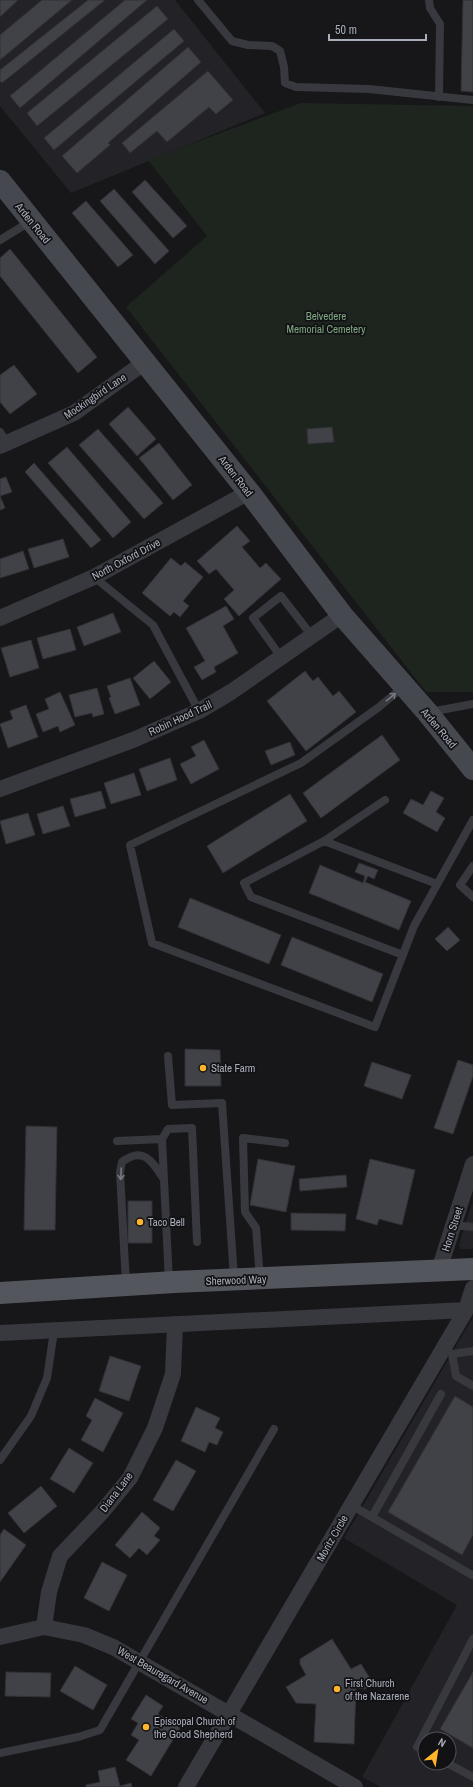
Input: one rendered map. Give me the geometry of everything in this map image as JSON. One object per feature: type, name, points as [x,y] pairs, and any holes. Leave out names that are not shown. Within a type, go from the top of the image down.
[{"type":"main road","name":"Arden Road","points":[[0,181],[249,492],[342,615],[403,687],[427,712],[473,769]]},
{"type":"main road","name":"Sherwood Way","points":[[0,1293],[126,1285],[473,1269]]},
{"type":"street","name":"Mockingbird Lane","points":[[3,441],[74,413],[144,362]]},
{"type":"street","name":"North Oxford Drive","points":[[0,618],[94,577],[249,492]]},
{"type":"street","name":"Robin Hood Trail","points":[[0,789],[133,740],[198,711],[231,692],[342,615]]},
{"type":"street","name":"Horn Street","points":[[439,1270],[473,1164]]},
{"type":"street","name":"Moritz Circle","points":[[186,1787],[351,1505],[447,1352],[466,1310],[473,1288]]},
{"type":"street","points":[[0,1333],[466,1310]]},
{"type":"street","name":"Diana Lane","points":[[44,1627],[49,1592],[60,1556],[102,1512],[130,1478],[155,1428],[173,1374],[175,1324]]},
{"type":"street","name":"West Beauregard Avenue","points":[[0,1637],[44,1627],[84,1635],[113,1647],[355,1787]]},
{"type":"lane","points":[[198,0],[232,41],[248,45],[272,46],[280,51],[284,67],[285,83],[296,87],[369,90],[473,100]]},
{"type":"lane","points":[[429,0],[430,8],[440,24],[439,97]]},
{"type":"lane","points":[[0,240],[32,221]]},
{"type":"lane","points":[[94,577],[153,625],[198,711]]},
{"type":"lane","points":[[281,657],[253,618],[281,596],[312,636]]},
{"type":"lane","points":[[403,687],[379,707],[301,763],[130,845],[152,943],[375,1027],[414,926],[473,820]]},
{"type":"lane","points":[[427,712],[473,704]]},
{"type":"lane","points":[[385,800],[324,842],[244,883],[251,897],[403,955]]},
{"type":"lane","points":[[324,842],[437,884]]},
{"type":"lane","points":[[473,866],[460,885],[473,897]]},
{"type":"lane","points":[[168,1056],[172,1105],[222,1103],[234,1280]]},
{"type":"lane","points":[[169,1283],[162,1139],[168,1129],[192,1128],[197,1242]]},
{"type":"lane","points":[[260,1279],[256,1228],[245,1212],[242,1138],[285,1143]]},
{"type":"lane","points":[[117,1141],[162,1139]]},
{"type":"lane","points":[[126,1285],[120,1172],[122,1162],[131,1155],[141,1155],[151,1160],[164,1179]]},
{"type":"lane","points":[[453,1225],[473,1227]]},
{"type":"lane","points":[[0,1460],[31,1416],[47,1378],[54,1331]]},
{"type":"lane","points":[[473,1351],[447,1352],[456,1376],[473,1386]]},
{"type":"lane","points":[[372,1517],[441,1394]]},
{"type":"lane","points":[[0,1753],[78,1737],[100,1730],[274,1429]]},
{"type":"lane","points":[[351,1505],[473,1575]]},
{"type":"lane","points":[[425,1731],[473,1639]]},
{"type":"lane","points":[[457,1769],[473,1778]]},
{"type":"shaded area","points":[[0,0],[175,0],[265,113],[71,193],[0,106]]},
{"type":"shaded area","points":[[473,1200],[473,1249],[461,1249],[459,1246],[460,1241]]},
{"type":"shaded area","points":[[473,1317],[473,1787],[381,1787],[362,1777],[457,1605],[344,1538]]},
{"type":"green space","name":"Belvedere Memorial Cemetery","points":[[301,103],[473,106],[473,692],[426,692],[126,307],[207,236],[148,160]]},
{"type":"building","points":[[0,0],[18,0],[0,17]]},
{"type":"building","points":[[42,0],[72,0],[0,60],[0,35]]},
{"type":"building","points":[[88,0],[105,0],[2,83],[0,81],[0,70]]},
{"type":"building","points":[[125,0],[147,0],[20,108],[10,96]]},
{"type":"building","points":[[463,0],[473,0],[473,92],[461,91]]},
{"type":"building","points":[[157,6],[168,19],[37,126],[27,113]]},
{"type":"building","points":[[174,29],[184,41],[54,150],[44,138]]},
{"type":"building","points":[[188,47],[201,62],[108,143],[110,145],[77,173],[62,156]]},
{"type":"building","points":[[208,71],[233,100],[216,114],[209,107],[167,142],[157,131],[130,153],[122,143]]},
{"type":"building","points":[[145,180],[187,226],[173,238],[132,192]]},
{"type":"building","points":[[114,189],[169,251],[155,264],[100,201]]},
{"type":"building","points":[[86,201],[133,255],[118,267],[72,213]]},
{"type":"building","points":[[10,249],[97,357],[78,373],[0,276],[0,258]]},
{"type":"building","points":[[14,365],[37,394],[10,414],[0,402],[0,375]]},
{"type":"building","points":[[128,407],[156,439],[137,456],[109,424]]},
{"type":"building","points":[[332,427],[334,442],[308,444],[307,429]]},
{"type":"building","points":[[98,429],[163,503],[144,519],[79,445]]},
{"type":"building","points":[[159,443],[192,485],[173,500],[139,458]]},
{"type":"building","points":[[67,447],[131,522],[113,538],[48,463]]},
{"type":"building","points":[[34,463],[101,540],[91,548],[25,472]]},
{"type":"building","points":[[6,477],[12,492],[0,496],[0,479]]},
{"type":"building","points":[[0,496],[5,508],[0,510]]},
{"type":"building","points":[[237,526],[250,541],[242,547],[260,568],[266,563],[281,579],[239,616],[224,599],[234,590],[216,569],[209,574],[197,561]]},
{"type":"building","points":[[63,539],[69,557],[34,568],[28,549]]},
{"type":"building","points":[[23,551],[29,569],[0,578],[0,559]]},
{"type":"building","points":[[171,558],[181,566],[185,562],[203,577],[183,601],[189,606],[180,617],[174,612],[170,616],[142,593]]},
{"type":"building","points":[[226,606],[234,619],[223,626],[238,653],[214,667],[216,672],[202,680],[194,667],[205,661],[186,628]]},
{"type":"building","points":[[113,613],[121,632],[84,646],[77,627]]},
{"type":"building","points":[[70,629],[76,650],[43,659],[37,638]]},
{"type":"building","points":[[31,640],[39,668],[10,677],[1,648]]},
{"type":"building","points":[[154,661],[171,682],[150,699],[133,678]]},
{"type":"building","points":[[305,671],[313,681],[318,677],[333,696],[339,691],[356,712],[306,751],[267,701]]},
{"type":"building","points":[[130,678],[140,705],[115,714],[109,698],[111,697],[107,686]]},
{"type":"building","points":[[97,688],[104,714],[93,717],[92,713],[75,717],[69,695]]},
{"type":"building","points":[[60,692],[75,725],[60,732],[58,726],[43,732],[36,714],[49,709],[45,699]]},
{"type":"building","points":[[26,705],[38,737],[8,748],[0,724],[13,719],[10,711]]},
{"type":"building","points":[[382,735],[400,760],[321,818],[303,793]]},
{"type":"building","points":[[204,740],[219,769],[191,784],[180,764],[196,756],[191,747]]},
{"type":"building","points":[[290,742],[295,755],[271,765],[265,751]]},
{"type":"building","points":[[170,758],[177,780],[147,791],[139,769]]},
{"type":"building","points":[[134,773],[141,795],[111,804],[104,783]]},
{"type":"building","points":[[101,791],[106,808],[75,817],[70,799]]},
{"type":"building","points":[[431,791],[444,798],[436,812],[445,818],[437,832],[403,813],[411,799],[423,805]]},
{"type":"building","points":[[290,794],[307,821],[223,873],[207,846]]},
{"type":"building","points":[[63,806],[70,826],[43,834],[37,814]]},
{"type":"building","points":[[28,813],[35,835],[6,844],[0,821]]},
{"type":"building","points":[[359,863],[378,870],[374,879],[368,876],[365,882],[411,901],[399,930],[309,893],[320,865],[363,883],[365,876],[355,872]]},
{"type":"building","points":[[190,898],[281,935],[269,964],[178,927]]},
{"type":"building","points":[[448,927],[460,940],[447,951],[435,939]]},
{"type":"building","points":[[292,937],[383,974],[372,1002],[281,965]]},
{"type":"building","name":"State Farm","points":[[185,1049],[220,1050],[221,1086],[185,1086]]},
{"type":"building","points":[[458,1060],[473,1065],[473,1076],[453,1134],[434,1128]]},
{"type":"building","points":[[372,1062],[411,1075],[402,1099],[364,1086]]},
{"type":"building","points":[[26,1126],[57,1127],[55,1230],[24,1230]]},
{"type":"building","points":[[258,1159],[295,1166],[286,1212],[250,1205]]},
{"type":"building","points":[[370,1159],[415,1170],[402,1225],[379,1219],[377,1225],[356,1219]]},
{"type":"building","points":[[346,1175],[347,1187],[300,1191],[299,1179]]},
{"type":"building","name":"Taco Bell","points":[[128,1201],[152,1201],[152,1243],[128,1243]]},
{"type":"building","points":[[291,1213],[346,1214],[345,1231],[291,1230]]},
{"type":"building","points":[[110,1356],[141,1366],[129,1401],[99,1391]]},
{"type":"building","points":[[455,1396],[473,1407],[473,1535],[462,1555],[388,1512]]},
{"type":"building","points":[[95,1398],[123,1413],[103,1452],[81,1440],[92,1420],[86,1416]]},
{"type":"building","points":[[196,1407],[220,1418],[215,1428],[223,1432],[217,1445],[209,1442],[205,1452],[181,1441]]},
{"type":"building","points":[[69,1448],[93,1463],[74,1493],[50,1479]]},
{"type":"building","points":[[176,1460],[196,1471],[173,1511],[153,1500]]},
{"type":"building","points":[[41,1486],[57,1506],[24,1533],[8,1513]]},
{"type":"building","points":[[142,1512],[160,1528],[154,1536],[160,1540],[147,1555],[139,1548],[130,1558],[115,1545]]},
{"type":"building","points":[[4,1529],[26,1545],[0,1582],[0,1535]]},
{"type":"building","points":[[102,1562],[127,1575],[109,1611],[84,1598]]},
{"type":"building","points":[[332,1639],[351,1669],[361,1664],[373,1683],[365,1689],[356,1688],[354,1744],[314,1742],[316,1704],[296,1703],[286,1687],[306,1675],[300,1664],[300,1659]]},
{"type":"building","points":[[75,1666],[107,1685],[93,1710],[60,1691]]},
{"type":"building","points":[[6,1672],[51,1673],[50,1697],[5,1696]]},
{"type":"building","points":[[473,1672],[473,1748],[457,1739],[457,1731],[443,1731],[440,1729]]},
{"type":"building","points":[[146,1695],[163,1706],[158,1714],[180,1728],[151,1776],[126,1760],[139,1740],[131,1735],[138,1723],[131,1719]]},
{"type":"building","points":[[115,1767],[120,1786],[131,1783],[132,1787],[86,1787],[86,1785],[100,1782],[98,1771]]},
{"type":"place","name":"State Farm","points":[[203,1068]]},
{"type":"place","name":"Taco Bell","points":[[140,1222]]},
{"type":"place","name":"First Church of the Nazarene","points":[[337,1689]]},
{"type":"place","name":"Episcopal Church of the Good Shepherd","points":[[146,1727]]}]
